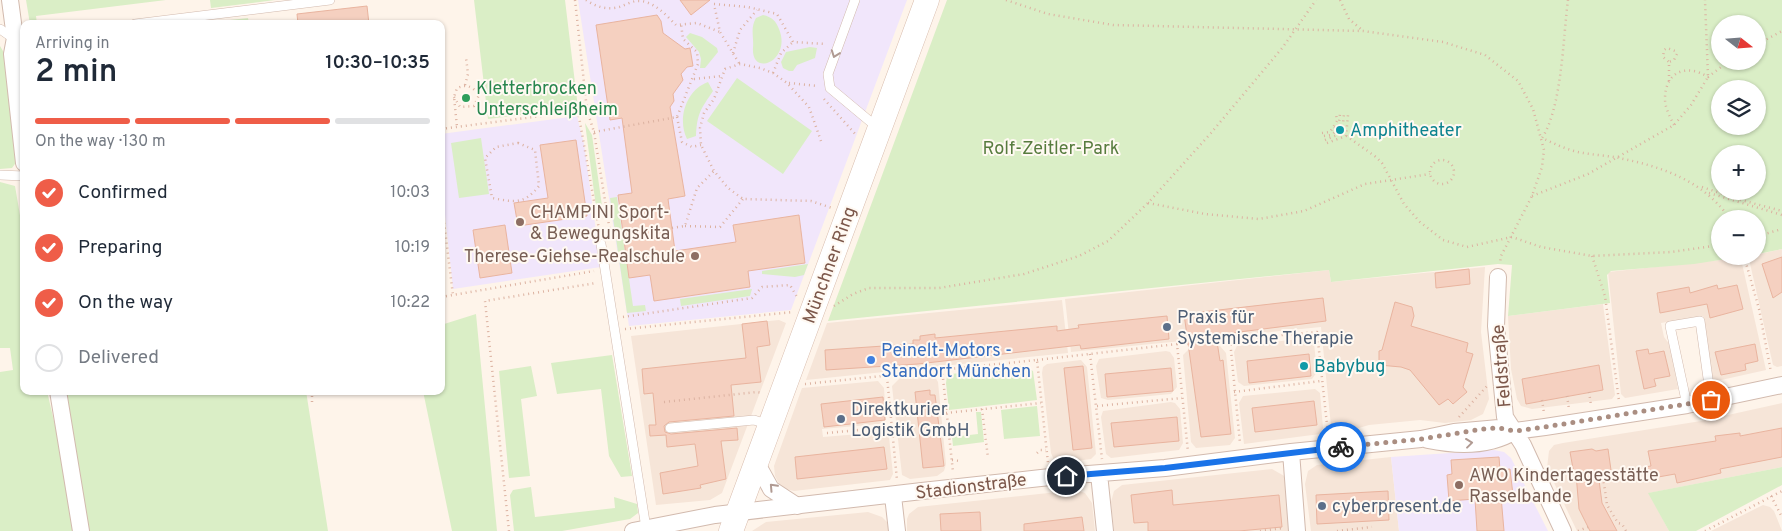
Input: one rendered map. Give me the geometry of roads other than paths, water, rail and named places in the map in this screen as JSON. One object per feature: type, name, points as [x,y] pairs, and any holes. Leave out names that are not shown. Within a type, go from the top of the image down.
[{"type":"main road","name":"Münchner Ring","points":[[735,522],[927,0]]},
{"type":"street","points":[[10,0],[13,38],[12,54],[20,127]]},
{"type":"street","name":"Feldstraße","points":[[1498,277],[1496,326],[1505,417],[1515,431],[1563,531]]},
{"type":"street","points":[[1515,431],[1686,405],[1711,400],[1777,379]]},
{"type":"street","points":[[59,395],[81,531]]},
{"type":"street","name":"Stadionstraße","points":[[640,530],[697,518],[735,522],[797,506],[1050,477],[1165,468],[1291,452],[1422,439],[1442,434],[1499,428],[1515,431]]},
{"type":"street","name":"Stadionstraße","points":[[1422,439],[1453,445],[1501,439],[1515,431]]},
{"type":"street","points":[[1291,452],[1297,529]]},
{"type":"street","points":[[756,462],[771,489],[797,506]]},
{"type":"street","points":[[1099,474],[1105,531]]},
{"type":"street","points":[[893,496],[897,531]]},
{"type":"lane","points":[[168,20],[330,0]]},
{"type":"lane","points":[[855,0],[828,74],[830,88],[880,130]]},
{"type":"lane","points":[[0,29],[13,38]]},
{"type":"lane","points":[[0,175],[20,176]]},
{"type":"lane","points":[[602,244],[614,319],[640,530]]},
{"type":"lane","points":[[1686,405],[1670,326],[1700,321],[1711,400]]},
{"type":"lane","points":[[670,428],[754,420],[770,425]]},
{"type":"place","name":"Kletterbrocken Unterschleißheim","points":[[466,98]]},
{"type":"place","name":"Amphitheater","points":[[1340,130]]},
{"type":"place","name":"CHAMPINI Sport- & Bewegungskita","points":[[520,222]]},
{"type":"place","name":"Therese-Giehse-Realschule","points":[[695,256]]},
{"type":"place","name":"Praxis für Systemische Therapie","points":[[1167,327]]},
{"type":"place","name":"Peinelt-Motors - Standort München","points":[[871,360]]},
{"type":"place","name":"Babybug","points":[[1304,366]]},
{"type":"place","name":"Direktkurier Logistik GmbH","points":[[841,419]]},
{"type":"place","name":"AWO Kindertagesstätte Rasselbande","points":[[1459,485]]},
{"type":"place","name":"cyberpresent.de","points":[[1322,506]]},
{"type":"park label","name":"Rolf-Zeitler-Park","points":[[1051,148]]}]
